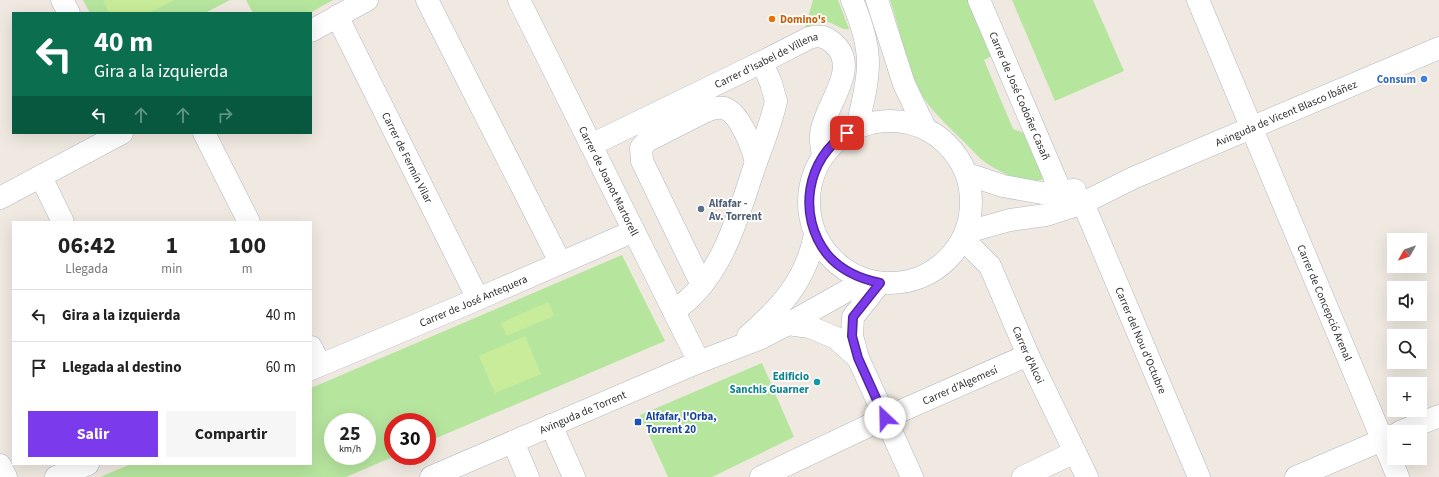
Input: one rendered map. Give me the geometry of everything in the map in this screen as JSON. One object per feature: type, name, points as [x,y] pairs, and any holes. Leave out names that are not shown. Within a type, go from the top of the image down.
[{"type":"street","points":[[62,0],[68,12]]},
{"type":"street","points":[[312,30],[367,0]]},
{"type":"street","points":[[427,0],[556,256]]},
{"type":"street","name":"Carrer de Joanot Martorell","points":[[519,0],[699,362]]},
{"type":"street","points":[[852,0],[865,42],[868,62],[867,78],[857,127]]},
{"type":"street","points":[[877,0],[904,84],[924,128]]},
{"type":"street","name":"Carrer de José Codoñer Casañ","points":[[979,0],[1062,192]]},
{"type":"street","name":"Carrer de Concepció Arenal","points":[[1198,0],[1252,128],[1387,425]]},
{"type":"street","name":"Carrer de Fermín Vilar","points":[[337,16],[478,299]]},
{"type":"street","name":"Carrer d'Isabel de Villena","points":[[591,145],[809,38],[818,36],[826,38],[836,46],[843,58],[845,69],[842,80],[826,116],[821,134],[823,155]]},
{"type":"street","name":"Avinguda de Vicent Blasco Ibáñez","points":[[965,235],[1010,220],[1046,215],[1083,204],[1133,178],[1439,48]]},
{"type":"street","points":[[674,311],[690,299],[702,286],[721,256],[733,231],[776,101],[771,83],[762,62]]},
{"type":"street","points":[[702,286],[642,161],[641,148],[647,141],[714,108],[724,108],[732,112],[739,121],[754,153],[756,163]]},
{"type":"street","points":[[879,121],[902,121],[924,128],[943,139],[948,144],[957,155],[967,174],[972,194],[971,213],[965,235],[949,259],[929,274],[905,282],[873,282],[845,270],[827,254],[815,234],[809,207],[811,180],[823,155],[838,139],[857,127],[879,121]]},
{"type":"street","points":[[0,198],[120,134]]},
{"type":"street","points":[[204,134],[248,221]]},
{"type":"street","name":"Avinguda de Vicent Blasco Ibáñez","points":[[967,174],[1003,186],[1042,193],[1088,188],[1133,178]]},
{"type":"street","points":[[41,177],[63,221]]},
{"type":"street","name":"Carrer del Nou d'Octubre","points":[[1083,204],[1199,477]]},
{"type":"street","name":"Carrer de José Antequera","points":[[314,360],[478,299],[634,231]]},
{"type":"street","points":[[734,348],[779,308],[792,291],[800,278],[812,250],[815,234]]},
{"type":"street","name":"Carrer d'Alcoi","points":[[965,235],[990,266],[1028,355],[1087,477]]},
{"type":"street","points":[[873,282],[853,317],[852,336],[858,358],[912,477]]},
{"type":"street","name":"Avinguda de Torrent","points":[[431,477],[699,362],[761,338],[873,282]]},
{"type":"street","points":[[788,324],[810,327],[836,338],[858,358]]},
{"type":"street","name":"Carrer d’Algemesí","points":[[772,475],[885,418],[1028,355]]},
{"type":"street","points":[[1417,425],[1439,416]]},
{"type":"street","points":[[552,425],[574,477]]},
{"type":"street","points":[[1296,477],[1387,437]]},
{"type":"street","points":[[513,442],[528,477]]},
{"type":"street","points":[[1023,477],[1076,452]]},
{"type":"street","points":[[0,465],[6,477]]},
{"type":"street","points":[[56,477],[86,465]]},
{"type":"street","name":"Carrer de Concepció Arenal","points":[[1396,465],[1398,477]]},
{"type":"green space","points":[[83,0],[230,0],[207,12],[89,12]]},
{"type":"green space","points":[[174,0],[151,12],[108,12],[103,1]]},
{"type":"green space","points":[[246,0],[333,0],[312,12],[252,12]]},
{"type":"green space","points":[[813,0],[838,0],[849,29],[844,29],[827,22],[805,28]]},
{"type":"green space","points":[[890,0],[969,0],[992,56],[984,60],[1013,129],[1024,133],[1044,176],[1043,179],[1029,181],[1020,179],[1003,173],[988,164],[982,160],[932,110],[923,97],[914,79],[906,57]]},
{"type":"green space","points":[[1012,0],[1093,0],[1124,71],[1055,101]]},
{"type":"green space","points":[[622,255],[665,341],[436,438],[436,413],[384,413],[384,461],[376,464],[376,413],[324,413],[324,465],[374,465],[346,477],[100,477],[129,465],[312,465],[312,388]]},
{"type":"green space","points":[[548,302],[554,316],[507,336],[501,323]]},
{"type":"green space","points":[[525,336],[541,374],[495,393],[479,356]]},
{"type":"green space","points":[[762,363],[794,437],[712,477],[668,477],[640,415]]},
{"type":"place","name":"Domino's","points":[[772,19]]},
{"type":"place","name":"Consum","points":[[1424,79]]},
{"type":"place","name":"Alfafar - Av. Torrent","points":[[701,209]]},
{"type":"place","name":"Edificio Sanchis Guarner","points":[[817,382]]},
{"type":"place","name":"Alfafar, l'Orba, Torrent 20","points":[[638,422]]},
{"type":"route","points":[[847,133],[838,139],[823,155],[811,180],[809,207],[815,234],[827,254],[845,270],[866,280],[880,283],[853,317],[852,336],[858,358],[885,418]]}]
